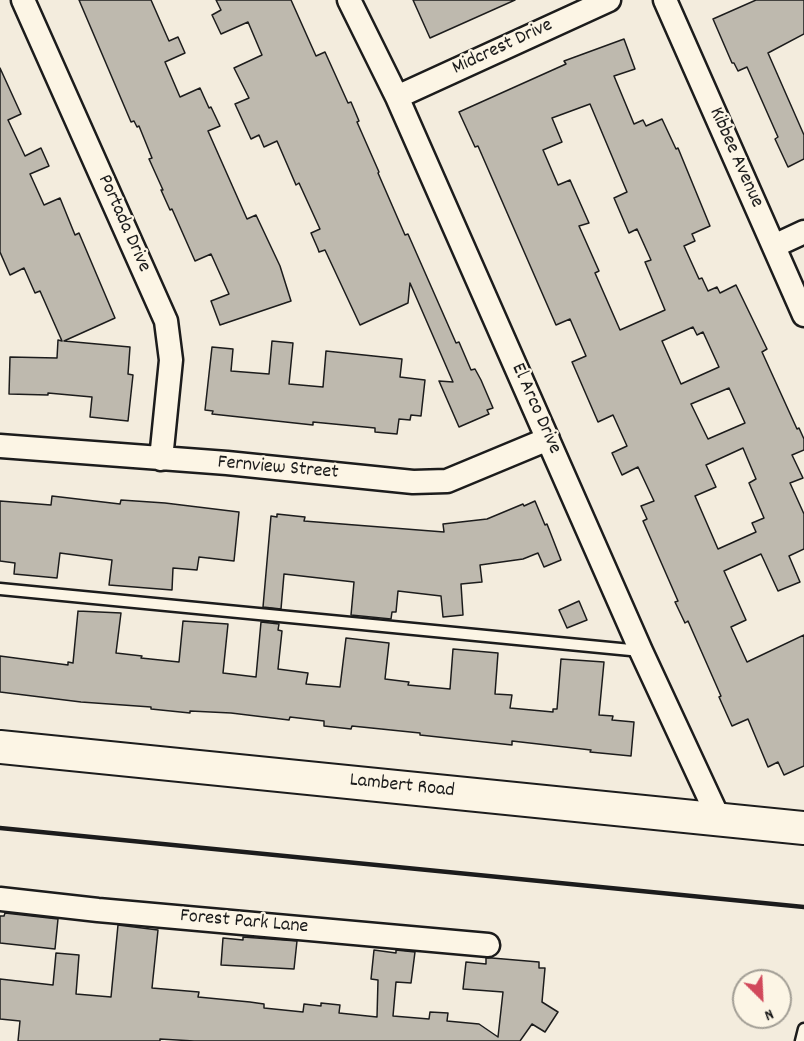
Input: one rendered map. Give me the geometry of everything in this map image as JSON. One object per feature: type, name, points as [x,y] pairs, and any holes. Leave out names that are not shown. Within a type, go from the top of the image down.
[{"type":"main road","name":"Lambert Road","points":[[0,747],[804,828]]},
{"type":"street","name":"Portada Drive","points":[[23,0],[166,321],[171,360],[161,459]]},
{"type":"street","name":"El Arco Drive","points":[[349,0],[397,97],[641,651],[719,819]]},
{"type":"street","name":"Midcrest Drive","points":[[397,97],[609,0]]},
{"type":"street","name":"Kibbee Avenue","points":[[665,0],[804,315]]},
{"type":"street","points":[[774,246],[804,232]]},
{"type":"street","name":"Fernview Street","points":[[0,446],[226,463],[413,482],[447,480],[548,439]]},
{"type":"street","name":"Forest Park Lane","points":[[0,899],[488,945]]},
{"type":"lane","points":[[0,589],[641,651]]},
{"type":"lane","points":[[801,1041],[804,1029]]},
{"type":"building","points":[[79,0],[151,0],[169,41],[178,37],[185,53],[165,62],[180,97],[200,88],[209,108],[211,107],[220,126],[208,131],[247,219],[256,215],[280,266],[291,301],[220,325],[211,301],[229,294],[211,254],[195,261],[161,190],[163,190],[149,159],[152,158],[139,126],[137,127],[134,121],[131,122]]},
{"type":"building","points":[[216,0],[291,0],[316,56],[325,52],[348,103],[351,102],[359,121],[357,122],[405,235],[408,234],[456,343],[459,342],[471,370],[475,369],[481,380],[493,408],[487,410],[489,414],[459,427],[439,381],[453,382],[410,283],[408,303],[360,325],[325,250],[319,252],[311,233],[320,229],[299,183],[296,185],[277,141],[264,147],[259,135],[251,139],[235,104],[249,98],[234,68],[262,55],[248,22],[221,34],[212,15],[221,10]]},
{"type":"building","points":[[413,0],[515,0],[430,38]]},
{"type":"building","points":[[756,0],[804,0],[804,34],[768,53],[804,135],[804,159],[788,167],[775,139],[778,137],[747,67],[738,71],[732,63],[713,19]]},
{"type":"building","points":[[624,39],[635,69],[614,76],[634,124],[643,120],[646,126],[662,119],[676,149],[678,148],[710,226],[692,234],[695,241],[684,246],[699,279],[702,278],[708,291],[717,287],[720,293],[736,285],[767,349],[762,352],[797,429],[799,428],[804,439],[804,450],[792,455],[803,478],[790,483],[804,514],[804,549],[789,556],[800,582],[778,591],[761,554],[724,571],[746,620],[731,627],[747,662],[804,635],[804,766],[784,775],[778,762],[768,767],[748,719],[732,726],[688,621],[685,623],[675,602],[678,601],[643,521],[647,519],[641,506],[654,501],[638,467],[622,475],[612,453],[627,446],[613,415],[598,422],[572,362],[586,356],[570,319],[556,325],[478,146],[475,147],[459,112],[566,64],[564,61]],"holes":[[[590,104],[627,192],[614,198],[629,233],[637,229],[651,260],[645,262],[665,310],[620,330],[595,273],[599,271],[579,226],[589,223],[570,180],[558,185],[543,150],[562,142],[552,118]],[[693,327],[697,335],[703,332],[719,367],[681,384],[662,341]],[[729,388],[745,423],[708,439],[691,404]],[[743,448],[756,479],[749,483],[764,518],[752,523],[756,532],[718,549],[695,496],[716,487],[706,465]]]},
{"type":"building","points":[[0,68],[21,114],[8,120],[25,156],[41,148],[49,166],[30,174],[44,205],[60,198],[75,235],[79,233],[115,318],[64,341],[130,347],[128,374],[133,375],[128,421],[90,417],[92,397],[48,393],[48,395],[9,394],[10,357],[57,358],[58,340],[62,341],[40,291],[35,293],[24,268],[10,275],[0,252]]},
{"type":"building","points":[[272,341],[293,343],[289,384],[323,387],[326,351],[402,359],[400,377],[425,380],[421,416],[411,415],[410,420],[399,419],[397,434],[375,432],[375,428],[313,422],[313,425],[212,414],[213,411],[205,410],[212,347],[233,349],[231,371],[269,374]]},
{"type":"building","points":[[52,496],[120,504],[121,500],[165,503],[239,512],[234,561],[199,557],[197,570],[173,568],[172,590],[109,585],[112,560],[60,553],[57,578],[14,574],[15,563],[0,561],[0,501],[51,505]]},
{"type":"building","points":[[535,501],[561,560],[544,567],[538,553],[523,559],[480,565],[482,582],[461,584],[463,615],[443,617],[441,596],[398,591],[396,612],[392,612],[391,619],[351,615],[354,582],[284,574],[281,609],[263,607],[271,516],[277,517],[277,514],[305,517],[304,521],[444,532],[443,524],[487,519]]},
{"type":"building","points":[[579,601],[587,620],[567,628],[559,610]]},
{"type":"building","points":[[78,611],[121,613],[116,653],[179,662],[183,621],[228,624],[223,673],[256,677],[261,622],[279,624],[278,630],[282,631],[278,669],[308,673],[306,684],[340,687],[346,638],[389,643],[385,679],[409,682],[408,685],[450,689],[453,649],[498,653],[495,694],[512,695],[510,708],[553,712],[553,709],[557,709],[561,659],[604,662],[599,715],[613,716],[612,720],[634,722],[631,756],[512,741],[512,745],[352,726],[351,729],[324,726],[324,721],[290,717],[289,720],[231,713],[190,711],[190,713],[0,692],[0,656],[68,665],[68,662],[73,663]]},
{"type":"building","points":[[5,913],[58,919],[55,949],[0,943],[0,916],[4,916]]},
{"type":"building","points":[[118,925],[158,930],[152,988],[199,992],[198,997],[264,1004],[264,1008],[303,1012],[304,1004],[340,1005],[339,1013],[377,1017],[378,980],[371,979],[374,950],[396,953],[396,950],[415,952],[411,983],[396,982],[393,1016],[429,1019],[430,1012],[448,1013],[447,1021],[479,1024],[498,1037],[503,992],[463,989],[466,962],[486,964],[486,958],[539,962],[539,968],[545,968],[542,1002],[558,1012],[545,1032],[532,1024],[520,1041],[194,1041],[160,1039],[160,1041],[18,1041],[20,1021],[0,1019],[0,979],[53,985],[56,953],[79,955],[76,994],[111,997]]},
{"type":"building","points":[[243,937],[297,941],[294,969],[221,965],[223,938],[243,940]]},
{"type":"railway","points":[[0,828],[804,907]]}]
